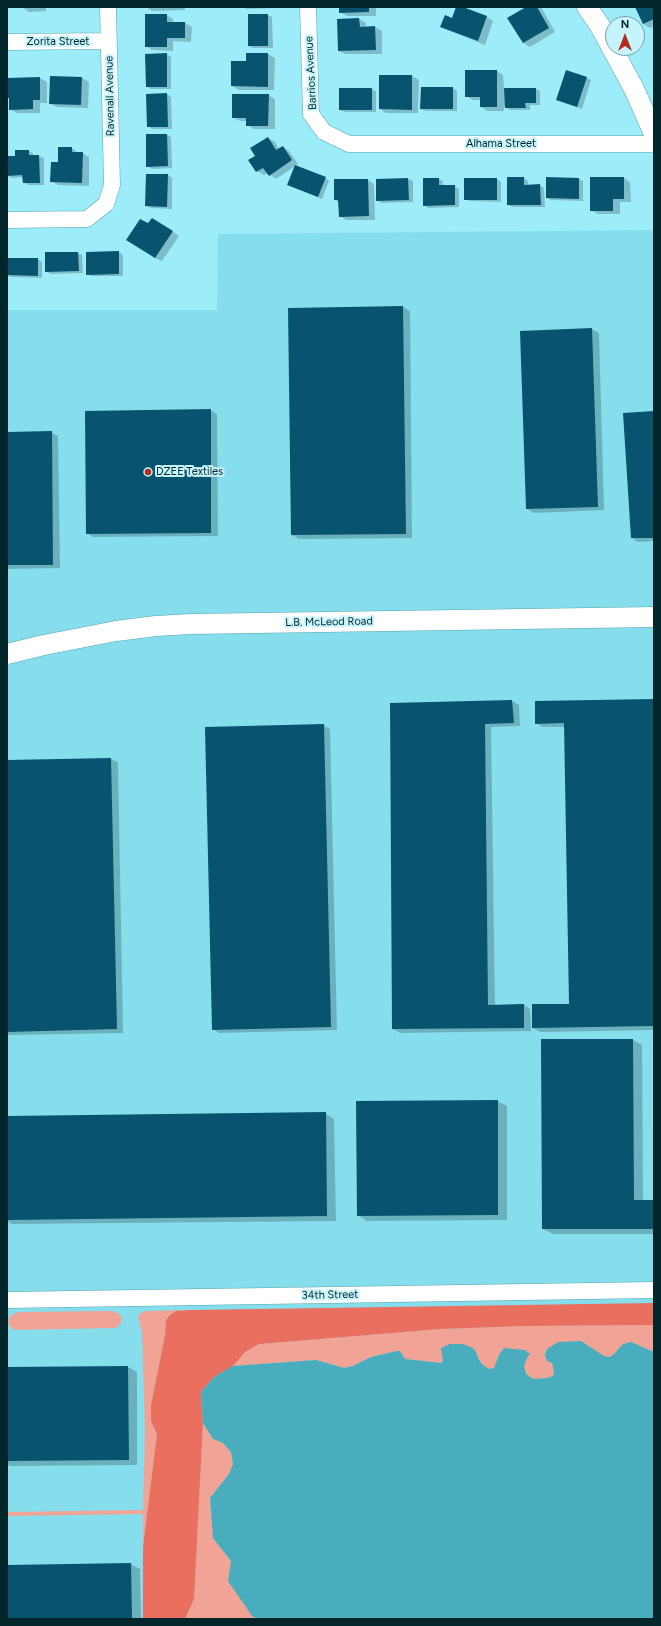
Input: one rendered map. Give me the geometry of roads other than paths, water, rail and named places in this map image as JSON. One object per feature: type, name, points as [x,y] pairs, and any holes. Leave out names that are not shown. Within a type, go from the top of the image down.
[{"type":"street","name":"Ravenall Avenue","points":[[7,220],[87,219],[106,204],[112,185],[108,7]]},
{"type":"street","name":"Barrios Avenue","points":[[308,7],[312,114],[324,132],[349,144]]},
{"type":"street","points":[[588,7],[634,89],[654,134]]},
{"type":"street","name":"Zorita Street","points":[[7,42],[108,42]]},
{"type":"street","name":"Alhama Street","points":[[349,144],[654,144]]},
{"type":"street","name":"L.B. McLeod Road","points":[[7,654],[116,631],[156,626],[191,624],[654,617]]},
{"type":"street","name":"34th Street","points":[[7,1300],[654,1290]]},
{"type":"place","name":"DZEE Textiles","points":[[148,472]]}]
